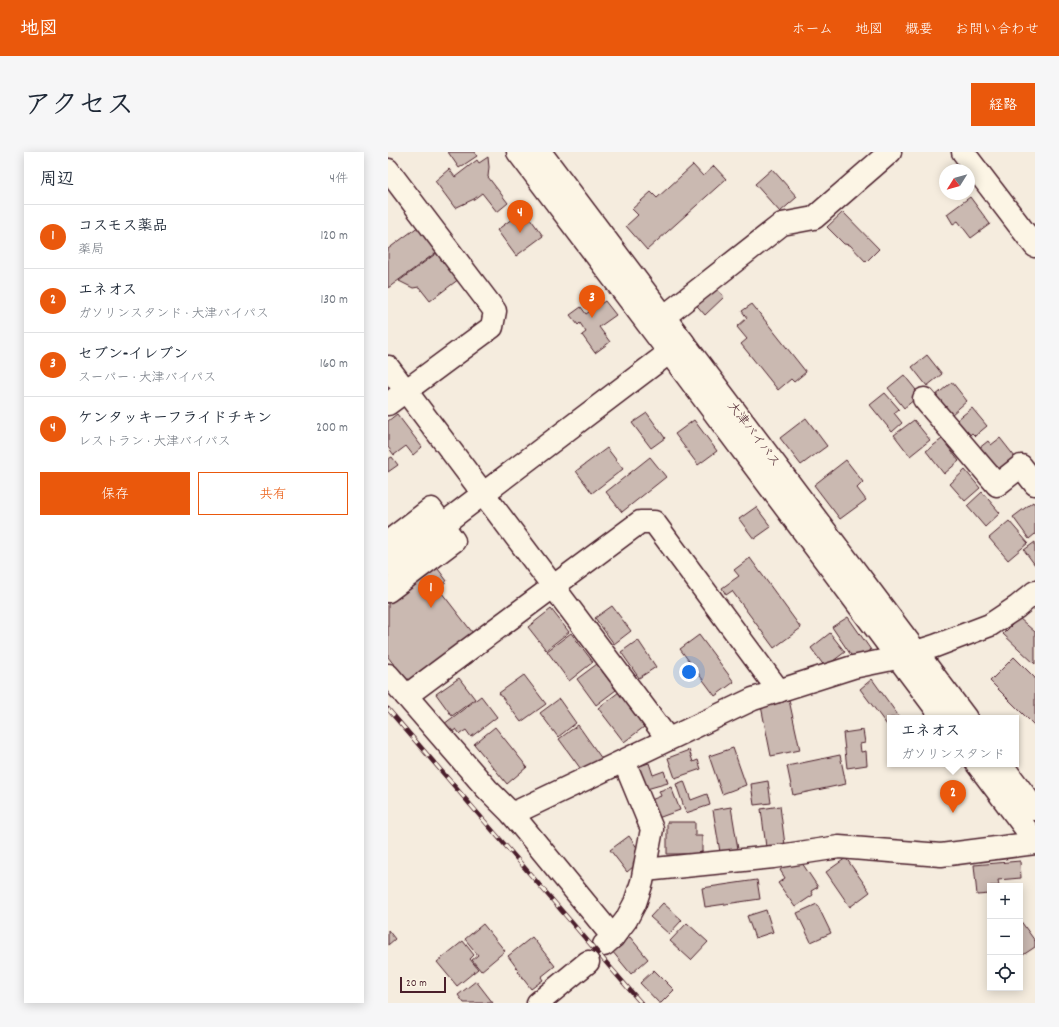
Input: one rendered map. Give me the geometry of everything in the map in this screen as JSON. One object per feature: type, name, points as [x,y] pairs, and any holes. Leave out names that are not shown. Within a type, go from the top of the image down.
[{"type":"main road","name":"大津バイパス","points":[[518,152],[657,322],[907,655],[963,715]]},
{"type":"main road","name":"大津バイパス","points":[[540,152],[657,322]]},
{"type":"main road","points":[[657,322],[782,224],[814,218],[890,152]]},
{"type":"main road","points":[[963,152],[1035,246]]},
{"type":"main road","points":[[388,170],[495,311],[492,327],[388,404]]},
{"type":"main road","points":[[388,566],[441,524],[676,347]]},
{"type":"main road","points":[[388,367],[668,739]]},
{"type":"main road","points":[[924,399],[997,485],[1021,466],[1035,484]]},
{"type":"main road","points":[[388,542],[431,509],[454,541],[388,591]]},
{"type":"main road","points":[[406,696],[640,522],[654,522],[779,691]]},
{"type":"main road","points":[[512,814],[753,699],[853,667],[907,655],[990,625],[1017,607],[1035,592]]},
{"type":"main road","name":"大津バイパス","points":[[907,655],[941,715]]},
{"type":"main road","points":[[388,675],[487,789],[512,814],[608,941],[626,920],[635,903],[645,870],[652,829],[624,761]]},
{"type":"main road","points":[[645,870],[773,857],[839,847],[941,855],[1035,842],[979,767]]},
{"type":"main road","points":[[1003,767],[1035,809]]},
{"type":"main road","points":[[538,1003],[588,962]]},
{"type":"building","points":[[448,152],[474,152],[477,156],[459,168]]},
{"type":"building","points":[[488,157],[488,177],[508,203],[497,212],[482,193],[474,199],[455,208],[435,181],[449,169],[455,177],[477,160],[479,163]]},
{"type":"building","points":[[693,165],[703,176],[714,166],[726,179],[647,250],[626,226],[638,215],[632,209],[651,192],[657,198]]},
{"type":"building","points":[[772,169],[797,197],[780,212],[755,184]]},
{"type":"building","points":[[966,200],[972,200],[990,224],[971,238],[958,221],[953,224],[947,214]]},
{"type":"building","points":[[524,210],[543,236],[516,256],[497,230]]},
{"type":"building","points":[[843,212],[879,249],[866,262],[850,245],[844,244],[827,227]]},
{"type":"building","points":[[419,226],[438,251],[388,288],[388,249]]},
{"type":"building","points":[[438,252],[459,279],[430,301],[419,287],[413,288],[399,281]]},
{"type":"building","points":[[713,284],[724,297],[705,315],[693,301]]},
{"type":"building","points":[[605,301],[616,315],[599,327],[610,342],[595,353],[582,335],[586,332],[580,323],[578,325],[570,315],[581,307],[586,314]]},
{"type":"building","points":[[752,304],[806,372],[794,382],[791,379],[778,390],[741,344],[747,339],[737,327],[747,318],[742,311]]},
{"type":"building","points":[[927,355],[942,374],[927,386],[912,367]]},
{"type":"building","points":[[904,375],[920,395],[904,408],[888,388]]},
{"type":"building","points":[[952,382],[967,401],[951,415],[935,396]]},
{"type":"building","points":[[885,393],[899,409],[894,413],[902,423],[892,432],[870,405]]},
{"type":"building","points":[[972,408],[987,426],[975,436],[972,433],[966,438],[953,423]]},
{"type":"building","points":[[647,413],[665,438],[651,448],[632,423]]},
{"type":"building","points":[[397,414],[422,447],[413,455],[406,446],[394,455],[388,447],[388,421]]},
{"type":"building","points":[[806,418],[827,446],[801,465],[780,438]]},
{"type":"building","points":[[694,420],[717,451],[698,465],[675,434]]},
{"type":"building","points":[[914,420],[930,440],[910,456],[894,435]]},
{"type":"building","points":[[1000,438],[1015,457],[997,471],[978,449],[988,441],[991,445]]},
{"type":"building","points":[[942,439],[959,461],[944,474],[926,451]]},
{"type":"building","points":[[607,448],[623,469],[592,493],[576,471]]},
{"type":"building","points":[[392,457],[398,465],[388,472],[388,459]]},
{"type":"building","points":[[650,457],[666,477],[622,512],[606,492]]},
{"type":"building","points":[[846,460],[863,482],[857,488],[866,500],[840,519],[814,485]]},
{"type":"building","points":[[965,470],[980,488],[965,501],[950,484]]},
{"type":"building","points":[[982,492],[1000,513],[985,527],[967,506]]},
{"type":"building","points":[[1033,502],[1035,505],[1035,534],[1029,539],[1013,517]]},
{"type":"building","points":[[756,507],[771,527],[754,539],[739,519]]},
{"type":"building","points":[[1009,521],[1028,543],[1008,560],[989,538]]},
{"type":"building","points":[[1035,542],[1035,565],[1024,550]]},
{"type":"building","points":[[750,558],[801,628],[774,648],[732,591],[726,595],[722,588],[739,576],[734,570]]},
{"type":"building","points":[[435,565],[447,581],[438,588],[476,637],[411,687],[388,657],[388,601]]},
{"type":"building","points":[[612,606],[631,631],[614,644],[595,618]]},
{"type":"building","points":[[551,609],[569,632],[546,650],[528,627]]},
{"type":"building","points":[[848,617],[871,650],[855,661],[832,627]]},
{"type":"building","points":[[1019,618],[1035,632],[1035,664],[1003,634]]},
{"type":"building","points":[[571,633],[593,662],[569,681],[547,651]]},
{"type":"building","points":[[830,633],[845,652],[825,667],[811,648]]},
{"type":"building","points":[[699,635],[734,682],[715,696],[680,649]]},
{"type":"building","points":[[638,640],[656,667],[639,678],[621,652]]},
{"type":"building","points":[[1014,657],[1035,678],[1035,726],[990,681]]},
{"type":"building","points":[[597,664],[616,690],[596,705],[577,679]]},
{"type":"building","points":[[524,675],[546,704],[521,722],[499,693]]},
{"type":"building","points":[[459,678],[475,699],[452,716],[436,694]]},
{"type":"building","points":[[872,679],[898,715],[887,715],[887,725],[860,689]]},
{"type":"building","points":[[619,692],[644,727],[624,742],[598,708]]},
{"type":"building","points":[[481,696],[497,717],[471,737],[466,730],[460,734],[456,729],[451,733],[444,724]]},
{"type":"building","points":[[559,699],[576,723],[558,737],[540,713]]},
{"type":"building","points":[[789,700],[800,750],[771,756],[761,706]]},
{"type":"building","points":[[578,725],[602,759],[583,772],[559,739]]},
{"type":"building","points":[[495,727],[527,767],[507,784],[474,744]]},
{"type":"building","points":[[863,730],[865,743],[860,744],[861,752],[866,751],[867,765],[847,768],[843,733]]},
{"type":"building","points":[[733,748],[746,785],[722,794],[709,756]]},
{"type":"building","points":[[689,750],[693,762],[698,760],[701,769],[675,778],[668,758]]},
{"type":"building","points":[[840,755],[846,784],[793,795],[787,766]]},
{"type":"building","points":[[649,763],[653,775],[664,771],[668,783],[643,790],[636,767]]},
{"type":"building","points":[[684,781],[691,800],[707,794],[710,805],[686,813],[676,784]]},
{"type":"building","points":[[768,781],[771,803],[754,805],[751,784]]},
{"type":"building","points":[[671,787],[680,810],[658,818],[651,800],[661,796],[659,791]]},
{"type":"building","points":[[780,806],[785,845],[766,847],[761,809]]},
{"type":"building","points":[[731,807],[738,849],[720,852],[713,810]]},
{"type":"building","points":[[667,822],[695,822],[695,836],[702,836],[702,854],[667,854]]},
{"type":"building","points":[[629,836],[638,849],[634,853],[640,861],[627,872],[610,850]]},
{"type":"building","points":[[798,857],[818,887],[811,891],[813,895],[795,907],[778,883],[785,878],[780,870]]},
{"type":"building","points":[[846,858],[870,892],[850,907],[826,872]]},
{"type":"building","points":[[1020,861],[1021,878],[998,880],[998,883],[987,883],[987,894],[977,895],[974,865]]},
{"type":"building","points":[[757,880],[760,899],[705,907],[702,888]]},
{"type":"building","points":[[663,903],[682,920],[669,934],[650,917]]},
{"type":"building","points":[[817,904],[831,933],[811,942],[797,913]]},
{"type":"building","points":[[766,910],[773,932],[755,938],[747,916]]},
{"type":"building","points":[[687,923],[708,942],[691,960],[670,941]]},
{"type":"building","points":[[483,924],[505,951],[481,971],[472,960],[478,955],[465,939]]},
{"type":"building","points":[[1023,924],[1035,941],[1035,947],[1023,955]]},
{"type":"building","points":[[388,930],[395,939],[388,945]]},
{"type":"building","points":[[532,937],[555,966],[541,977],[543,980],[531,989],[508,956]]},
{"type":"building","points":[[630,937],[648,959],[631,974],[612,951]]},
{"type":"building","points":[[463,941],[474,955],[470,959],[478,969],[457,986],[437,962]]},
{"type":"building","points":[[654,970],[674,990],[661,1003],[659,1003],[640,983]]},
{"type":"building","points":[[476,981],[493,1003],[464,1003],[458,995]]},
{"type":"railway","points":[[388,709],[641,1003]]},
{"type":"place","name":"ケンタッキーフライドチキン","points":[[520,233]]},
{"type":"place","name":"セブン-イレブン","points":[[592,318]]},
{"type":"place","name":"コスモス薬品","points":[[431,608]]},
{"type":"place","name":"エネオス","points":[[953,813]]}]
